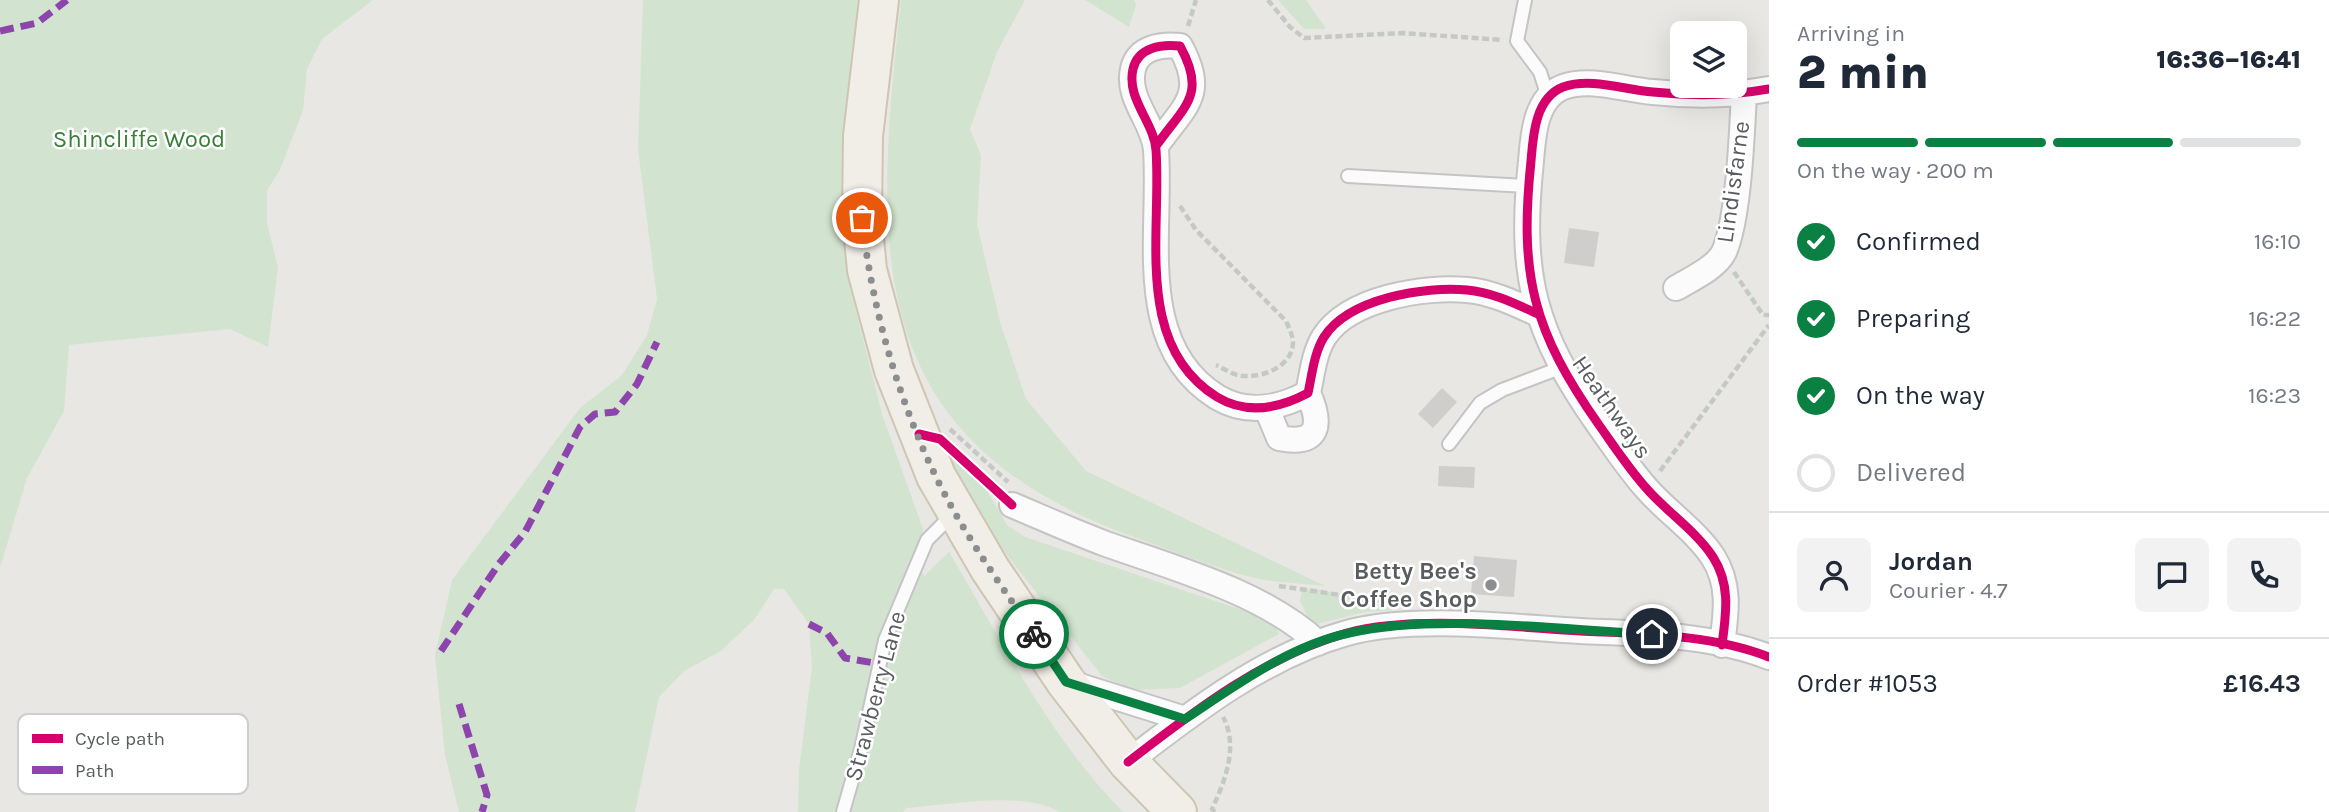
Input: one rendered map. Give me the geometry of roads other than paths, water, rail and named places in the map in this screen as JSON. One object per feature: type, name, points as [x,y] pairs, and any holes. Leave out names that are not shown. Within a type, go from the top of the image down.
[{"type":"main road","points":[[879,0],[863,136],[862,218],[867,270],[894,370],[936,475],[955,513],[1066,682],[1128,762],[1177,812]]},
{"type":"street","points":[[1548,97],[1563,88],[1578,85],[1670,92]]},
{"type":"street","points":[[1747,93],[1769,89]]},
{"type":"street","name":"Heathways","points":[[1548,97],[1539,115],[1528,186],[1529,274],[1538,314],[1560,368],[1647,489],[1712,556],[1724,579],[1727,602],[1722,645]]},
{"type":"street","name":"Lindisfarne","points":[[1676,288],[1705,271],[1724,253],[1733,211],[1744,98]]},
{"type":"street","points":[[1156,146],[1154,256],[1160,307],[1170,342],[1185,369],[1209,392],[1229,404],[1267,409],[1289,404],[1308,393]]},
{"type":"street","points":[[1267,409],[1279,438],[1294,441],[1307,438],[1317,427],[1317,415],[1308,393],[1315,359],[1324,337],[1339,321],[1372,302],[1426,290],[1469,290],[1507,300],[1538,314]]},
{"type":"street","points":[[1015,498],[1278,614],[1303,629],[1318,643]]},
{"type":"street","points":[[1128,762],[1185,719],[1251,675],[1318,643],[1348,633],[1386,628],[1463,625],[1652,634],[1722,645],[1769,657]]},
{"type":"street","points":[[1066,682],[1185,719]]},
{"type":"lane","points":[[1525,0],[1517,41],[1540,72],[1548,97]]},
{"type":"lane","points":[[1348,176],[1528,186]]},
{"type":"lane","points":[[1449,444],[1480,403],[1502,390],[1560,368]]},
{"type":"lane","name":"Strawberry Lane","points":[[843,812],[861,749],[885,640],[928,540],[955,513]]},
{"type":"place","name":"Betty Bee's Coffee Shop","points":[[1491,585]]},
{"type":"park label","name":"Shincliffe Wood","points":[[139,139]]}]
